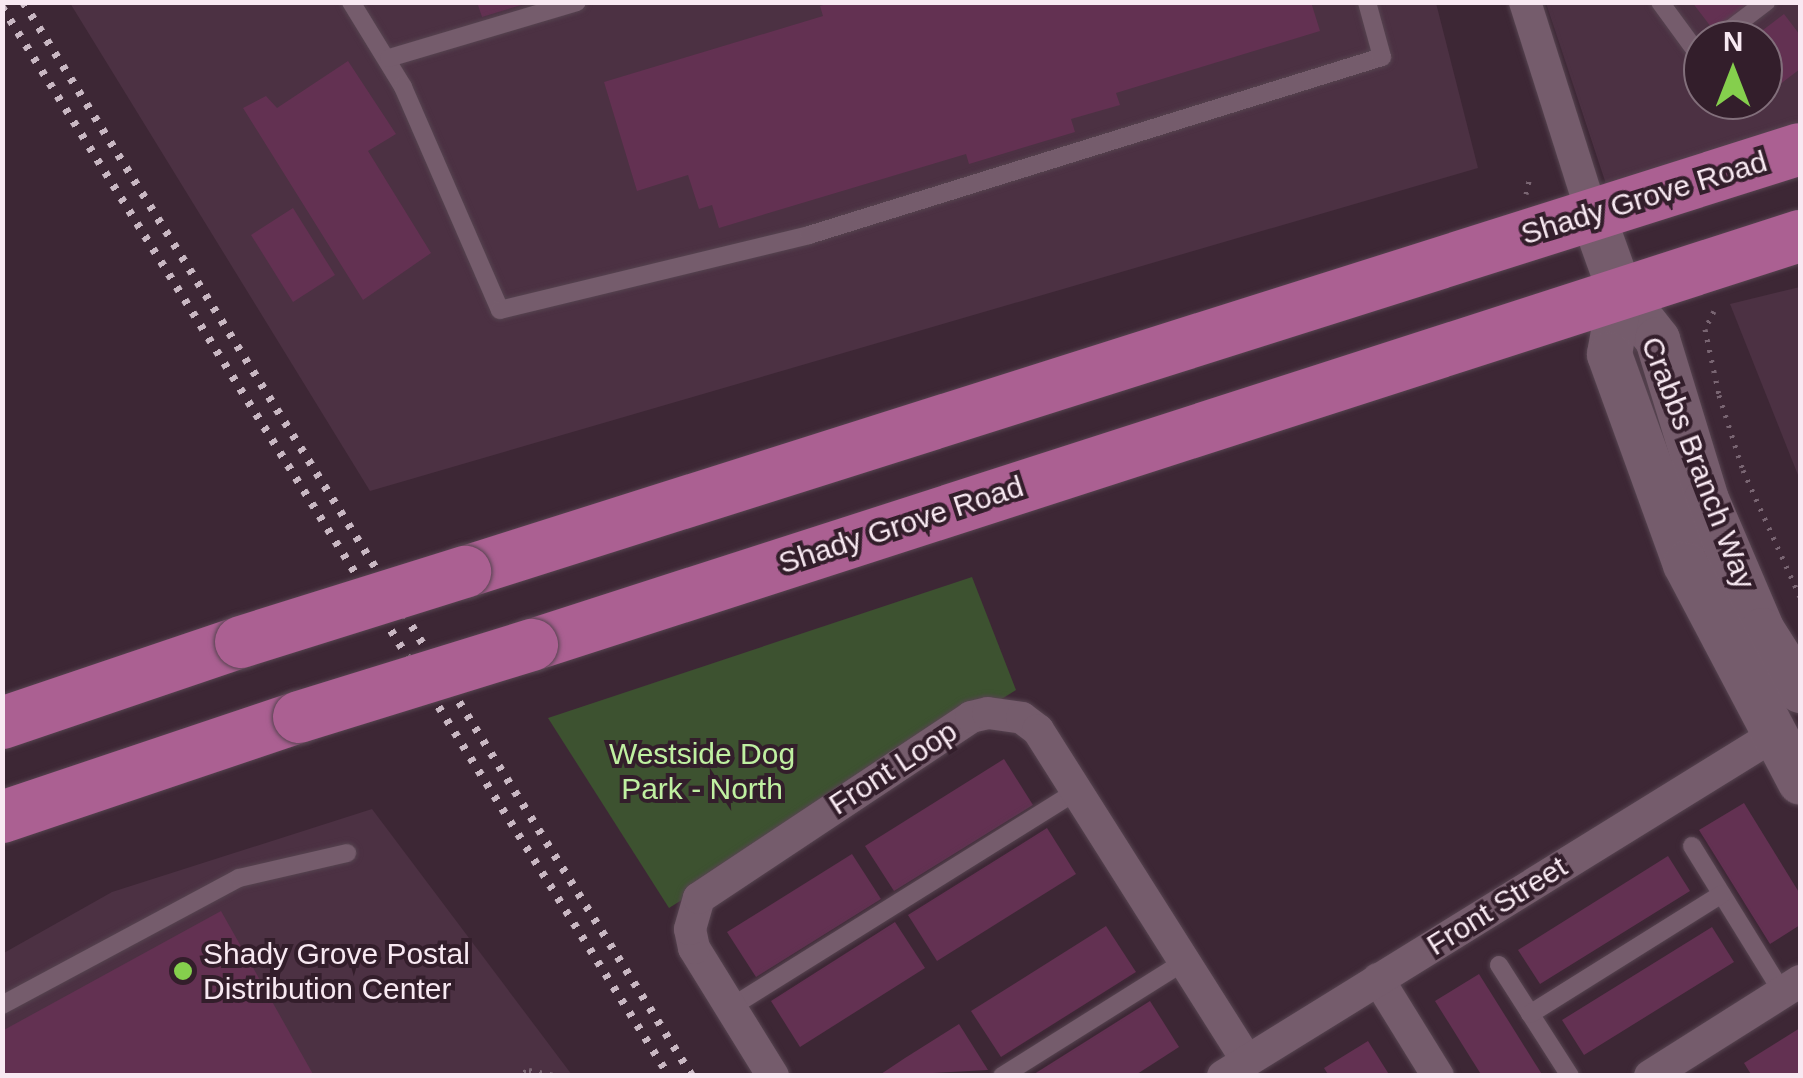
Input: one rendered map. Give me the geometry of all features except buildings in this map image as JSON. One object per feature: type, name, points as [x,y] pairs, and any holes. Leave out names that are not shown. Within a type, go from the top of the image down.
[{"type":"main road","name":"Shady Grove Road","points":[[2,722],[241,642],[1800,149]]},
{"type":"main road","name":"Crabbs Branch Way","points":[[1593,217],[1620,292],[1657,339],[1706,499],[1762,630],[1800,690]]},
{"type":"main road","name":"Shady Grove Road","points":[[2,816],[299,717],[1800,236]]},
{"type":"main road","name":"Crabbs Branch Way","points":[[1620,292],[1608,354],[1684,564],[1771,736],[1800,782]]},
{"type":"street","name":"Crabbs Branch Way","points":[[1526,2],[1593,217]]},
{"type":"street","name":"Front Loop","points":[[773,1076],[694,948],[690,929],[698,898],[971,718],[1022,718],[1038,730],[1184,961],[1235,1068]]},
{"type":"street","name":"Front Street","points":[[1235,1068],[1771,736]]},
{"type":"street","points":[[1378,979],[1438,1076]]},
{"type":"street","points":[[1650,1076],[1694,1064],[1792,986]]},
{"type":"lane","points":[[351,2],[388,58],[500,310],[809,235],[1382,57],[1367,2]]},
{"type":"lane","points":[[388,58],[578,2]]},
{"type":"lane","points":[[1660,2],[1683,33]]},
{"type":"lane","points":[[1742,20],[1766,2]]},
{"type":"lane","points":[[731,1007],[1077,791]]},
{"type":"lane","points":[[1692,846],[1722,894],[1792,986]]},
{"type":"lane","points":[[2,1005],[239,878],[348,853]]},
{"type":"lane","points":[[1530,1014],[1722,894]]},
{"type":"lane","points":[[1002,1076],[1184,961]]},
{"type":"lane","points":[[1498,965],[1570,1076]]},
{"type":"path","points":[[1714,312],[1705,329],[1719,395],[1750,488],[1800,598]]},
{"type":"path","points":[[514,1076],[529,1070],[560,1076]]},
{"type":"shaded area","points":[[70,3],[1436,3],[1478,168],[370,491]]},
{"type":"shaded area","points":[[1546,3],[1800,3],[1800,127],[1608,190]]},
{"type":"shaded area","points":[[1800,287],[1800,480],[1730,304]]},
{"type":"shaded area","points":[[372,809],[572,1075],[3,1075],[2,954],[112,892]]},
{"type":"green space","name":"Westside Dog Park - North","points":[[972,577],[1016,690],[669,908],[548,718]]},
{"type":"railway","points":[[23,2],[692,1076]]},
{"type":"railway","points":[[2,7],[669,1076]]},
{"type":"place","name":"Shady Grove Postal Distribution Center","points":[[183,971]]}]
